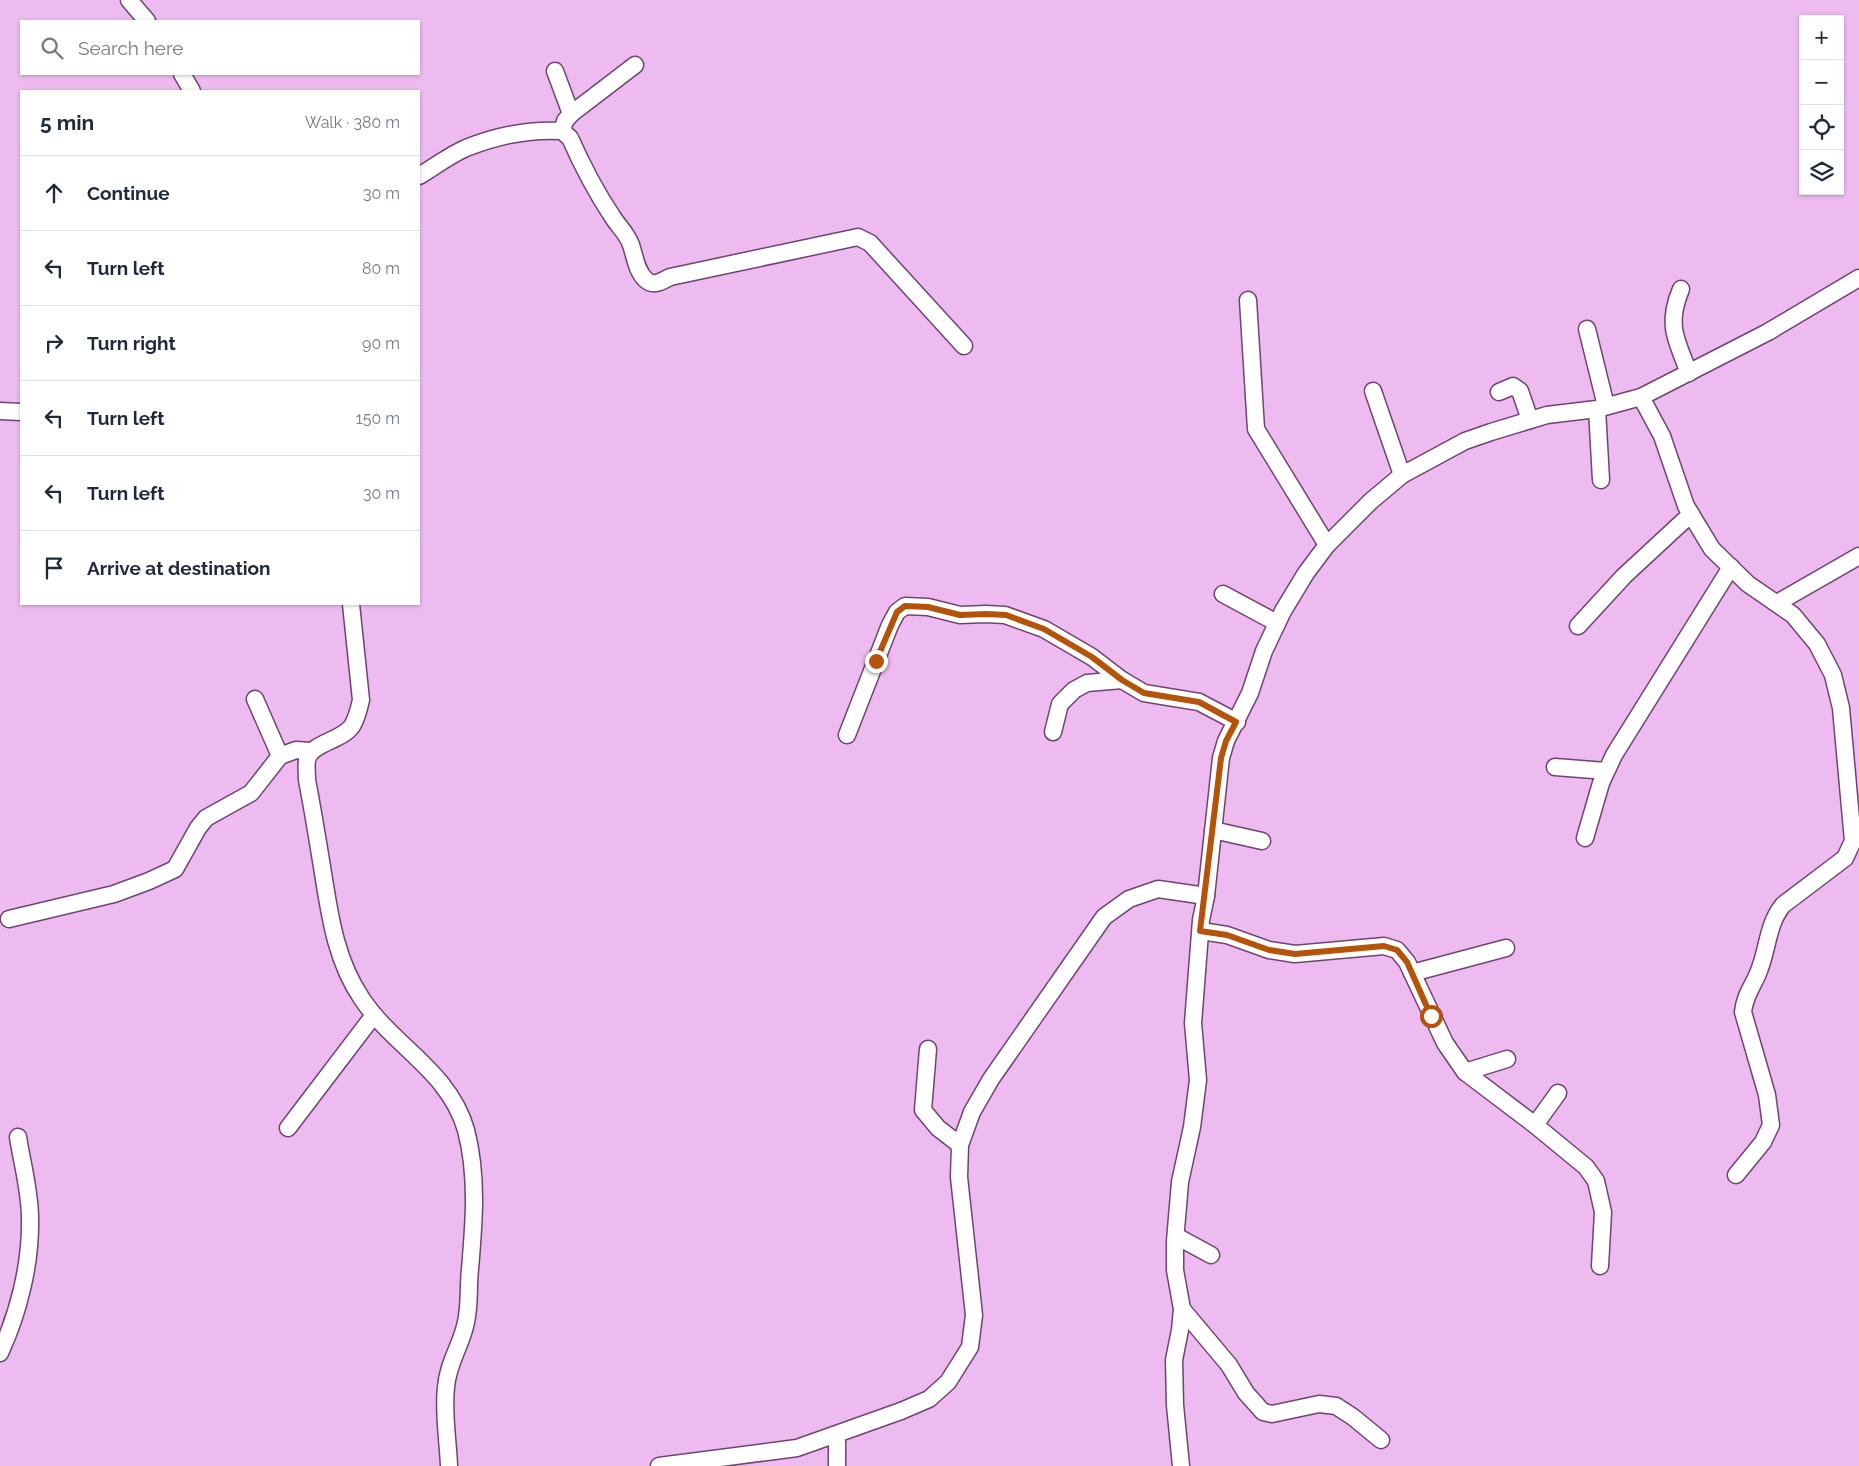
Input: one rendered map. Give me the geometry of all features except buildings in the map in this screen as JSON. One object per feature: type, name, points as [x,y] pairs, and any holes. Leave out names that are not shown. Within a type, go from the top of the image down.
[{"type":"street","points":[[129,0],[146,20]]},
{"type":"street","points":[[562,131],[571,114],[635,65]]},
{"type":"street","points":[[555,71],[571,114]]},
{"type":"street","points":[[183,75],[191,90]]},
{"type":"street","points":[[420,175],[464,149],[492,139],[543,131],[562,131],[570,138],[612,217],[626,234],[635,262],[648,282],[656,284],[670,277],[858,237],[870,243],[964,346]]},
{"type":"street","points":[[1181,1466],[1175,1405],[1174,1360],[1182,1309],[1175,1270],[1176,1236],[1180,1182],[1192,1127],[1198,1080],[1194,1023],[1200,931],[1206,896],[1221,758],[1226,741],[1250,693],[1264,651],[1277,623],[1306,573],[1328,545],[1371,501],[1402,475],[1465,441],[1547,415],[1601,407],[1641,397],[1768,332],[1859,278]]},
{"type":"street","points":[[1681,289],[1674,305],[1672,321],[1676,339],[1689,374]]},
{"type":"street","points":[[1248,300],[1256,429],[1328,545]]},
{"type":"street","points":[[1587,329],[1601,407],[1601,480]]},
{"type":"street","points":[[1499,392],[1512,386],[1517,388],[1520,391],[1530,420]]},
{"type":"street","points":[[1373,391],[1402,475]]},
{"type":"street","points":[[1641,397],[1662,436],[1686,506],[1712,548],[1748,584],[1793,615],[1817,644],[1833,675],[1841,708],[1853,841],[1845,858],[1783,905],[1778,912],[1773,920],[1760,970],[1744,1001],[1743,1012],[1767,1095],[1771,1125],[1764,1142],[1736,1175]]},
{"type":"street","points":[[0,411],[20,412]]},
{"type":"street","points":[[1578,626],[1624,576],[1691,514]]},
{"type":"street","points":[[1777,603],[1859,556]]},
{"type":"street","points":[[1585,838],[1601,782],[1614,755],[1731,567]]},
{"type":"street","points":[[1223,594],[1277,623]]},
{"type":"street","points":[[9,919],[114,894],[149,881],[175,868],[198,828],[206,818],[251,793],[280,756],[296,750],[311,751],[340,737],[352,726],[359,711],[361,700],[351,605]]},
{"type":"street","points":[[847,734],[890,625],[897,612],[905,606],[928,607],[960,615],[1006,615],[1044,629],[1092,657],[1122,680],[1144,693],[1199,702],[1236,722]]},
{"type":"street","points":[[1052,732],[1060,704],[1074,690],[1087,683],[1122,680]]},
{"type":"street","points":[[256,699],[280,756]]},
{"type":"street","points":[[311,751],[307,760],[307,780],[334,938],[345,971],[362,999],[385,1028],[441,1082],[458,1109],[466,1131],[472,1164],[473,1242],[469,1271],[470,1298],[466,1324],[448,1372],[445,1388],[449,1466]]},
{"type":"street","points":[[1555,767],[1606,771]]},
{"type":"street","points":[[1213,830],[1262,841]]},
{"type":"street","points":[[660,1466],[797,1448],[901,1411],[929,1398],[948,1382],[970,1346],[974,1315],[959,1177],[960,1145],[972,1112],[991,1079],[1104,917],[1129,899],[1158,889],[1206,896]]},
{"type":"street","points":[[1200,931],[1227,935],[1269,950],[1295,954],[1384,946],[1397,950],[1407,962],[1445,1043],[1465,1072],[1535,1125],[1586,1167],[1596,1181],[1603,1212],[1600,1266]]},
{"type":"street","points":[[1412,973],[1506,948]]},
{"type":"street","points":[[288,1128],[374,1014]]},
{"type":"street","points":[[928,1049],[923,1110],[938,1128],[960,1145]]},
{"type":"street","points":[[1465,1072],[1507,1059]]},
{"type":"street","points":[[1535,1125],[1558,1092]]},
{"type":"street","points":[[0,1353],[9,1334],[20,1295],[30,1246],[30,1216],[18,1137]]},
{"type":"street","points":[[1176,1236],[1211,1255]]},
{"type":"street","points":[[1182,1309],[1229,1365],[1246,1393],[1263,1412],[1272,1414],[1319,1404],[1336,1406],[1381,1440]]},
{"type":"street","points":[[836,1435],[836,1466]]},
{"type":"route","points":[[876,661],[890,625],[897,612],[905,606],[928,607],[960,615],[1006,615],[1044,629],[1092,657],[1122,680],[1144,693],[1199,702],[1236,722],[1226,741],[1221,758],[1206,896],[1200,931],[1227,935],[1269,950],[1295,954],[1384,946],[1397,950],[1407,962],[1431,1016]]}]
